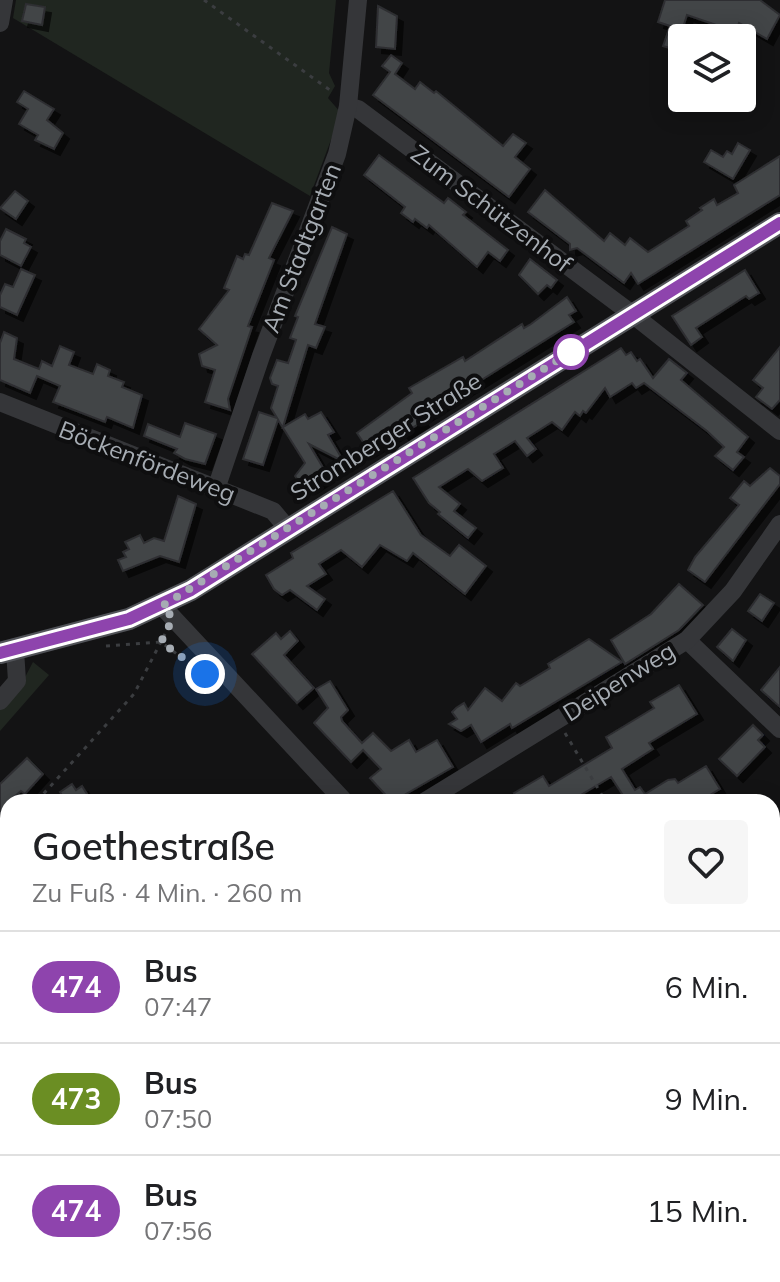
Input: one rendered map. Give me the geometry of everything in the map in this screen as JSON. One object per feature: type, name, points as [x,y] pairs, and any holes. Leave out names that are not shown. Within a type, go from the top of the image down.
[{"type":"main road","name":"Stromberger Straße","points":[[8,651],[167,612],[288,529],[780,223]]},
{"type":"street","points":[[0,23],[4,0]]},
{"type":"street","name":"Am Stadtgarten","points":[[216,489],[261,356],[337,154],[348,106],[358,0]]},
{"type":"street","name":"Zum Schützenhof","points":[[348,106],[358,109],[632,314],[780,431]]},
{"type":"street","name":"Böckenfördeweg","points":[[0,402],[273,511],[288,529]]},
{"type":"street","name":"Deipenweg","points":[[437,794],[687,640],[733,591],[780,524]]},
{"type":"street","points":[[167,612],[338,794]]},
{"type":"street","points":[[687,640],[780,729]]},
{"type":"street","points":[[0,701],[17,681],[8,651]]},
{"type":"path","points":[[204,0],[348,106]]},
{"type":"path","points":[[43,794],[134,694],[161,642],[167,612]]},
{"type":"path","points":[[104,646],[161,642],[205,674]]},
{"type":"path","points":[[557,721],[601,794]]},
{"type":"shaded area","points":[[16,0],[336,0],[329,73],[335,86],[328,98],[341,113],[310,196],[13,18]]},
{"type":"shaded area","points":[[33,662],[49,675],[0,731],[0,709],[22,683]]},
{"type":"building","points":[[665,0],[760,0],[780,15],[767,39],[756,33],[756,24],[713,24],[687,15],[684,24],[668,25],[658,22]]},
{"type":"building","points":[[26,4],[45,7],[42,25],[22,21]]},
{"type":"building","points":[[378,6],[397,16],[395,49],[376,47]]},
{"type":"building","points":[[391,55],[402,63],[395,74],[415,89],[420,82],[434,93],[436,91],[503,146],[513,134],[526,143],[515,157],[530,169],[509,197],[373,95],[390,72],[382,66]]},
{"type":"building","points":[[24,91],[54,109],[47,120],[63,133],[54,149],[35,140],[38,135],[19,124],[28,109],[17,102]]},
{"type":"building","points":[[738,143],[750,150],[733,179],[704,162],[711,150],[723,157],[727,151],[732,154]]},
{"type":"building","points":[[379,155],[444,203],[448,198],[466,212],[463,215],[508,250],[500,261],[488,252],[477,267],[429,225],[427,228],[415,219],[413,222],[401,213],[405,207],[364,175]]},
{"type":"building","points":[[780,156],[780,195],[638,284],[631,273],[624,283],[577,248],[570,250],[570,244],[528,212],[545,190],[604,241],[610,233],[625,245],[630,238],[648,252],[689,226],[686,221],[702,210],[700,208],[714,199],[717,205],[738,193],[734,185]]},
{"type":"building","points":[[15,191],[28,201],[16,219],[0,208]]},
{"type":"building","points":[[272,203],[293,211],[269,258],[274,260],[248,326],[252,327],[228,399],[230,410],[205,402],[215,370],[202,366],[199,354],[217,345],[199,329],[229,290],[224,288],[237,256],[243,259],[245,254],[249,255]]},
{"type":"building","points":[[332,227],[347,234],[315,324],[325,327],[316,348],[308,345],[283,427],[305,414],[308,419],[321,412],[334,432],[328,435],[344,462],[309,444],[328,476],[311,487],[308,482],[302,486],[295,476],[305,463],[278,420],[263,465],[243,459],[259,412],[277,418],[271,408],[278,386],[272,384],[270,378],[277,360],[288,363],[296,340],[290,338],[298,317],[295,316]]},
{"type":"building","points":[[6,229],[26,239],[24,243],[31,247],[21,266],[0,255],[0,241]]},
{"type":"building","points":[[530,259],[557,280],[551,288],[547,285],[538,294],[519,275]]},
{"type":"building","points":[[21,269],[35,275],[17,315],[0,307],[0,295],[5,284],[13,287]]},
{"type":"building","points":[[745,270],[759,293],[749,299],[746,296],[696,328],[702,337],[691,345],[672,316]]},
{"type":"building","points":[[567,297],[576,311],[569,315],[574,322],[421,418],[423,421],[403,434],[401,431],[369,451],[357,433],[412,393],[409,388],[463,357],[465,361],[522,324],[524,328],[531,324]]},
{"type":"building","points":[[4,332],[17,338],[14,359],[39,369],[42,361],[52,366],[60,346],[74,352],[69,365],[93,374],[97,364],[110,370],[108,376],[124,382],[122,387],[142,395],[133,428],[107,417],[105,422],[53,402],[60,386],[37,376],[30,393],[0,380],[0,343]]},
{"type":"building","points":[[780,347],[780,400],[772,409],[756,397],[763,388],[753,380]]},
{"type":"building","points":[[621,348],[626,355],[631,352],[637,361],[640,359],[653,378],[669,359],[687,373],[681,380],[748,437],[737,452],[744,457],[733,470],[715,456],[724,447],[707,431],[644,383],[636,388],[632,383],[610,397],[605,388],[586,413],[583,411],[580,416],[575,412],[562,430],[552,422],[527,438],[536,449],[527,456],[515,441],[494,454],[503,468],[482,481],[468,469],[439,487],[460,504],[454,511],[476,528],[468,538],[438,514],[440,512],[429,503],[413,478]]},
{"type":"building","points":[[185,423],[216,434],[205,464],[185,459],[174,453],[177,449],[144,436],[148,424],[180,437]]},
{"type":"building","points":[[770,468],[780,476],[780,484],[705,582],[688,570],[695,557],[739,505],[730,498],[744,481],[750,486]]},
{"type":"building","points":[[393,491],[421,535],[450,556],[459,545],[486,566],[465,594],[413,553],[407,561],[380,545],[362,567],[341,550],[319,564],[326,574],[307,586],[325,599],[317,610],[290,590],[282,595],[274,589],[266,575],[293,558],[291,553]]},
{"type":"building","points":[[178,496],[196,504],[179,562],[160,556],[123,571],[118,560],[126,557],[123,552],[129,549],[125,542],[140,535],[144,543],[154,538],[164,541]]},
{"type":"building","points":[[679,584],[703,605],[679,630],[625,664],[611,640],[651,614]]},
{"type":"building","points":[[760,594],[774,603],[762,621],[748,611]]},
{"type":"building","points":[[732,629],[746,640],[733,661],[717,647]]},
{"type":"building","points":[[290,631],[298,641],[284,655],[314,688],[297,703],[252,654],[276,633],[281,639]]},
{"type":"building","points":[[589,639],[622,662],[512,728],[510,724],[481,742],[471,725],[461,731],[449,724],[457,719],[452,712],[456,708],[464,703],[468,710],[485,688],[502,701],[516,683],[520,686],[550,668],[548,664]]},
{"type":"building","points":[[780,667],[780,707],[761,690]]},
{"type":"building","points":[[330,681],[348,710],[341,717],[342,721],[362,743],[373,733],[391,751],[409,740],[416,752],[437,740],[453,767],[406,794],[385,794],[370,778],[381,769],[363,750],[351,762],[314,723],[328,708],[316,689]]},
{"type":"building","points":[[679,685],[697,714],[649,743],[653,749],[622,769],[635,790],[640,787],[645,794],[622,794],[611,777],[582,794],[515,794],[543,776],[549,786],[612,748],[606,737],[654,708],[650,702]]},
{"type":"building","points":[[753,725],[763,735],[758,740],[765,747],[737,776],[719,759]]},
{"type":"building","points":[[27,758],[43,774],[25,794],[21,791],[17,794],[0,794],[0,784]]},
{"type":"building","points":[[706,766],[720,789],[712,794],[645,794],[668,780],[675,779],[678,783]]},
{"type":"building","points":[[72,784],[76,790],[82,786],[87,794],[61,794]]},
{"type":"bus line","name":"474","points":[[0,653],[129,619],[162,606],[780,223]]},
{"type":"route","points":[[205,674],[161,642],[173,618],[162,606],[571,352]]}]
